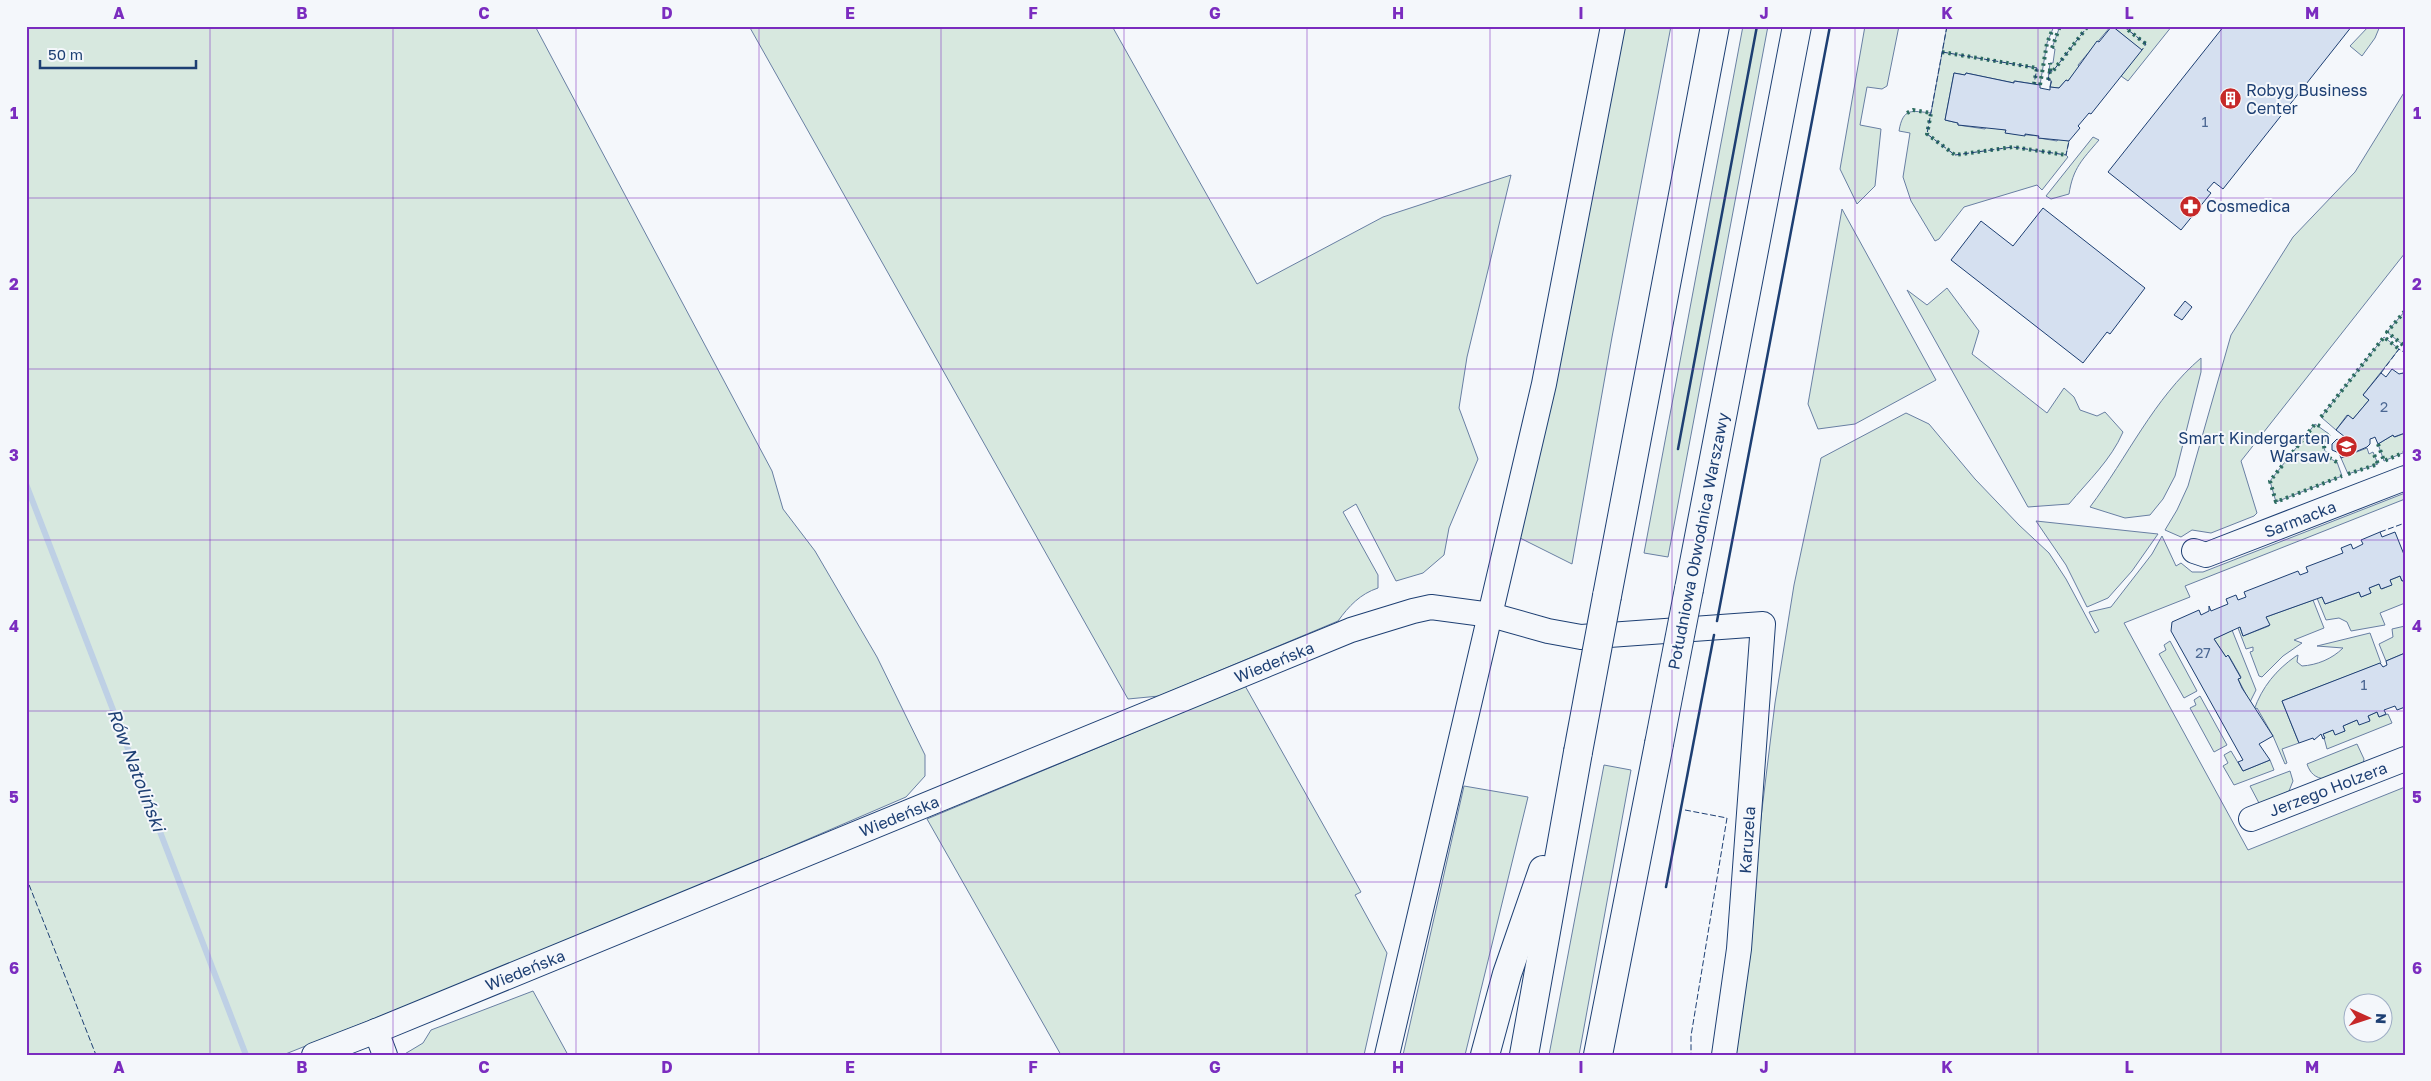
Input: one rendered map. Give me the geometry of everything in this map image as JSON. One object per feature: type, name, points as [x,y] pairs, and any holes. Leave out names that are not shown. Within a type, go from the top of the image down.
[{"type":"highway","points":[[1524,1055],[1578,752],[1715,26]]},
{"type":"highway","name":"Południowa Obwodnica Warszawy","points":[[1598,1055],[1625,907],[1659,744],[1797,26]]},
{"type":"highway","points":[[1485,1055],[1506,974],[1571,790]]},
{"type":"highway","points":[[1617,1055],[1625,907]]},
{"type":"street","points":[[1388,1055],[1550,356],[1613,26]]},
{"type":"street","name":"Sarmacka","points":[[2194,551],[2206,555],[2405,478]]},
{"type":"street","name":"Wiedeńska","points":[[314,1055],[1351,630],[1413,610],[1431,607],[1491,616],[1548,631],[1581,637],[1763,624]]},
{"type":"street","name":"Karuzela","points":[[1724,1055],[1739,949],[1763,624]]},
{"type":"street","name":"Jerzego Holzera","points":[[2252,819],[2405,759]]},
{"type":"street","points":[[376,1031],[385,1055]]},
{"type":"shaded area","points":[[26,26],[535,26],[772,471],[783,509],[815,551],[877,657],[925,755],[925,776],[906,797],[611,924],[283,1055],[26,1055]]},
{"type":"shaded area","points":[[749,26],[1112,26],[1257,284],[1383,217],[1511,175],[1467,357],[1459,408],[1478,459],[1449,528],[1444,555],[1423,573],[1396,581],[1356,504],[1343,512],[1378,575],[1378,588],[1355,601],[1338,621],[1159,696],[1128,699]]},
{"type":"shaded area","points":[[1622,26],[1671,26],[1612,337],[1572,564],[1520,538],[1567,327]]},
{"type":"shaded area","points":[[1743,26],[1768,26],[1668,557],[1644,553]]},
{"type":"shaded area","points":[[1865,26],[1899,26],[1887,86],[1882,89],[1867,87],[1860,125],[1881,129],[1875,186],[1857,204],[1840,169]]},
{"type":"shaded area","points":[[1947,26],[2054,26],[2047,43],[2040,85],[2015,81],[2014,83],[1966,73],[1965,75],[1954,73],[1945,120],[1958,123],[1958,125],[1985,129],[1986,127],[2006,130],[2006,133],[2039,136],[2039,138],[2057,141],[2058,139],[2069,141],[2066,155],[2068,157],[2042,190],[2037,185],[1964,207],[1939,239],[1935,241],[1911,201],[1903,177],[1910,133],[1899,131],[1903,118],[1909,112],[1931,113]]},
{"type":"shaded area","points":[[2060,26],[2111,26],[2078,65],[2079,67],[2068,81],[2066,80],[2059,88],[2050,87],[2051,80],[2048,80],[2050,63],[2053,63],[2055,49],[2052,48]]},
{"type":"shaded area","points":[[2112,26],[2172,26],[2128,81],[2121,76],[2141,50]]},
{"type":"shaded area","points":[[2369,26],[2380,26],[2375,38],[2362,56],[2350,46]]},
{"type":"shaded area","points":[[2405,91],[2405,253],[2241,461],[2257,513],[2254,516],[2211,533],[2192,530],[2181,537],[2165,530],[2188,486],[2231,335],[2293,237],[2355,172]]},
{"type":"shaded area","points":[[2093,137],[2099,140],[2083,159],[2076,171],[2069,194],[2051,199],[2046,196]]},
{"type":"shaded area","points":[[1842,209],[1936,380],[1855,424],[1818,429],[1808,404]]},
{"type":"shaded area","points":[[1947,288],[1979,331],[1972,354],[2047,413],[2064,388],[2074,397],[2080,410],[2097,416],[2105,412],[2123,432],[2106,461],[2069,504],[2028,507],[1907,290],[1927,305]]},
{"type":"shaded area","points":[[2405,311],[2405,344],[2403,345],[2387,332]]},
{"type":"shaded area","points":[[2384,337],[2399,349],[2363,395],[2369,400],[2353,419],[2347,415],[2336,430],[2321,417]]},
{"type":"shaded area","points":[[2201,358],[2201,372],[2175,476],[2163,499],[2150,515],[2125,518],[2090,507],[2169,391]]},
{"type":"shaded area","points":[[1906,413],[1929,424],[1975,479],[2049,553],[2066,579],[2095,633],[2099,631],[2089,612],[2111,607],[2152,554],[2162,536],[2176,566],[2181,563],[2192,572],[2203,572],[2405,493],[2405,499],[2185,586],[2190,597],[2124,623],[2248,850],[2405,787],[2405,1055],[1732,1055],[1775,703],[1794,585],[1821,458]]},
{"type":"shaded area","points":[[2315,424],[2329,434],[2324,446],[2326,454],[2337,462],[2342,476],[2276,502],[2270,481]]},
{"type":"shaded area","points":[[2405,433],[2405,452],[2384,461],[2378,444],[2393,435],[2395,437]]},
{"type":"shaded area","points":[[2367,448],[2369,454],[2373,452],[2378,464],[2348,474],[2341,458]]},
{"type":"shaded area","points":[[2036,521],[2158,534],[2132,571],[2108,598],[2087,607],[2066,565]]},
{"type":"shaded area","points":[[2400,576],[2402,581],[2405,580],[2405,603],[2380,613],[2385,625],[2351,631],[2347,622],[2339,618],[2326,620],[2317,598],[2322,597],[2325,604],[2359,592],[2361,597],[2371,593],[2369,588],[2379,584],[2382,589],[2391,585],[2390,580]]},
{"type":"shaded area","points":[[2313,600],[2324,628],[2294,640],[2302,643],[2283,656],[2262,677],[2259,676],[2250,652],[2253,651],[2253,647],[2246,649],[2238,628],[2240,627],[2243,636],[2269,626],[2266,617]]},
{"type":"shaded area","points":[[2405,626],[2405,653],[2386,661],[2379,644],[2393,637],[2392,629]]},
{"type":"shaded area","points":[[2232,630],[2256,690],[2250,702],[2238,679],[2241,677],[2229,656],[2226,657],[2214,639]]},
{"type":"shaded area","points":[[2370,633],[2381,663],[2282,701],[2299,743],[2282,749],[2287,763],[2285,764],[2273,736],[2257,708],[2254,710],[2266,686],[2282,667],[2296,656],[2298,655],[2297,662],[2302,666],[2319,663],[2343,648],[2317,646]]},
{"type":"shaded area","points":[[2170,641],[2197,691],[2184,698],[2159,654],[2166,650],[2164,645]]},
{"type":"shaded area","points":[[1244,684],[1361,892],[1355,895],[1387,953],[1364,1055],[1061,1055],[927,819],[1133,733]]},
{"type":"shaded area","points":[[2200,696],[2227,745],[2214,752],[2190,708],[2196,705],[2194,700]]},
{"type":"shaded area","points":[[2377,712],[2379,717],[2388,714],[2392,723],[2327,749],[2323,734],[2333,730],[2335,734],[2345,731],[2343,726],[2357,720],[2370,720],[2368,716]]},
{"type":"shaded area","points":[[2357,744],[2364,759],[2363,764],[2325,779],[2316,776],[2308,767],[2307,764]]},
{"type":"shaded area","points":[[2231,751],[2243,771],[2270,760],[2274,770],[2234,785],[2223,766],[2228,763],[2224,755]]},
{"type":"shaded area","points":[[1604,765],[1631,770],[1579,1055],[1549,1055]]},
{"type":"shaded area","points":[[2290,771],[2293,781],[2289,791],[2260,805],[2250,786]]},
{"type":"shaded area","points":[[1464,786],[1528,797],[1465,1055],[1403,1055]]},
{"type":"shaded area","points":[[533,991],[568,1055],[403,1055],[423,1043],[431,1030]]},
{"type":"building","points":[[2112,26],[2142,50],[2091,114],[2089,113],[2078,126],[2080,128],[2069,141],[2005,133],[2006,130],[1958,125],[1958,123],[1945,120],[1954,73],[1965,75],[1966,73],[2014,83],[2014,81],[2040,85],[2040,88],[2050,90],[2050,87],[2059,88],[2066,80],[2068,81],[2097,41],[2099,42]]},
{"type":"building","name":"Robyg Business Center","points":[[2224,26],[2352,26],[2223,189],[2214,182],[2207,190],[2211,193],[2181,230],[2108,172]]},
{"type":"building","points":[[2043,208],[2145,288],[2110,334],[2107,332],[2083,363],[1951,260],[1981,221],[2013,246]]},
{"type":"building","points":[[2185,301],[2192,307],[2182,320],[2174,315]]},
{"type":"building","points":[[2392,369],[2399,374],[2403,373],[2405,378],[2405,433],[2394,437],[2393,435],[2378,444],[2375,437],[2370,439],[2370,444],[2367,447],[2341,458],[2339,453],[2332,450],[2332,444],[2337,439],[2341,442],[2345,437],[2336,430],[2348,415],[2353,419],[2369,400],[2363,395],[2381,373],[2386,377]]},
{"type":"building","points":[[2380,532],[2382,537],[2395,532],[2405,557],[2405,580],[2402,581],[2400,576],[2390,580],[2392,585],[2381,589],[2379,584],[2369,588],[2371,593],[2361,597],[2359,592],[2325,604],[2322,597],[2266,617],[2270,625],[2243,636],[2240,627],[2214,639],[2226,657],[2228,655],[2241,678],[2238,679],[2242,688],[2273,736],[2259,744],[2270,760],[2243,771],[2238,762],[2243,760],[2171,631],[2172,622],[2199,610],[2201,615],[2209,611],[2209,606],[2211,611],[2228,604],[2226,599],[2236,595],[2238,600],[2246,597],[2244,592],[2298,571],[2300,575],[2308,572],[2306,567],[2343,553],[2341,548],[2351,544],[2353,549],[2363,544],[2361,540]]},
{"type":"building","points":[[2405,653],[2405,707],[2397,710],[2395,706],[2384,710],[2386,714],[2379,717],[2377,712],[2368,716],[2370,721],[2359,725],[2357,720],[2343,726],[2345,731],[2335,735],[2333,730],[2323,734],[2325,738],[2323,739],[2321,734],[2314,740],[2313,738],[2299,743],[2282,701],[2380,663],[2383,667],[2387,665],[2386,661]]},
{"type":"waterway","name":"Rów Natoliński","points":[[26,484],[246,1055]]},
{"type":"hedge","points":[[2040,85],[2047,43],[2054,26]]},
{"type":"hedge","points":[[2052,48],[2060,26]]},
{"type":"hedge","points":[[2048,80],[2050,71],[2053,71],[2088,26]]},
{"type":"hedge","points":[[2123,26],[2146,44]]},
{"type":"hedge","points":[[1942,52],[2037,68],[2034,84]]},
{"type":"hedge","points":[[2050,63],[2050,71]]},
{"type":"hedge","points":[[1907,113],[1913,110],[1931,113],[1927,134],[1955,155],[2013,147],[2066,155]]},
{"type":"hedge","points":[[2403,345],[2387,332],[2405,311]]},
{"type":"hedge","points":[[2321,417],[2384,337],[2399,349]]},
{"type":"hedge","points":[[2320,426],[2315,424],[2270,481],[2276,502],[2342,476]]},
{"type":"hedge","points":[[2329,434],[2324,446],[2326,454],[2337,462]]},
{"type":"hedge","points":[[2378,444],[2384,461],[2405,452]]},
{"type":"hedge","points":[[2348,474],[2378,464],[2373,452]]},
{"type":"fence","points":[[1947,26],[1927,134],[1955,155],[2013,147],[2066,155],[2069,141]]},
{"type":"fence","points":[[2050,87],[2052,80],[2048,80],[2050,71],[2053,71],[2088,26]]},
{"type":"fence","points":[[2123,26],[2146,44],[2142,50]]},
{"type":"fence","points":[[1942,52],[2037,68],[2034,84]]},
{"type":"fence","points":[[2381,373],[2399,349],[2405,353]]},
{"type":"fence","points":[[2380,532],[2405,523]]},
{"type":"fence","points":[[1685,810],[1727,818],[1691,1036],[1691,1055]]},
{"type":"fence","points":[[26,877],[96,1055]]},
{"type":"wall","points":[[1678,449],[1757,26]]},
{"type":"wall","points":[[1717,621],[1830,26]]},
{"type":"wall","points":[[1666,887],[1714,635]]},
{"type":"place","name":"Robyg Business Center","points":[[2230,99]]},
{"type":"place","name":"Cosmedica","points":[[2190,206]]},
{"type":"place","name":"Smart Kindergarten Warsaw","points":[[2346,447]]}]
